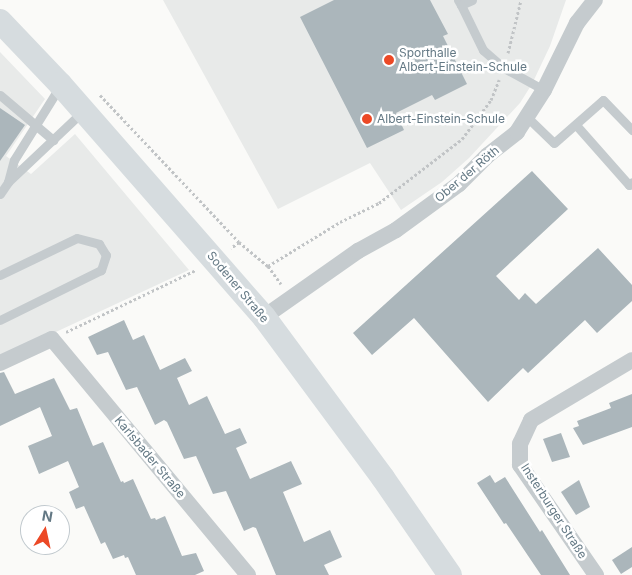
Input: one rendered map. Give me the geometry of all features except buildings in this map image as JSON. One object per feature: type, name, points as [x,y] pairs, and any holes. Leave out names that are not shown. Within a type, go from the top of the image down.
[{"type":"street","name":"Ober der Röth","points":[[264,317],[358,251],[396,230],[459,184],[488,155],[517,132],[544,90],[577,24],[595,0]]},
{"type":"street","name":"Sodener Straße","points":[[0,21],[60,84],[264,317],[383,478],[450,575]]},
{"type":"street","points":[[0,364],[52,339]]},
{"type":"street","name":"Karlsbader Straße","points":[[52,339],[248,575]]},
{"type":"street","name":"Insterburger Straße","points":[[596,575],[520,465],[520,444],[531,420],[632,360]]},
{"type":"lane","points":[[472,0],[459,3],[483,50],[504,68],[544,90]]},
{"type":"lane","points":[[8,182],[12,164],[60,84]]},
{"type":"lane","points":[[0,95],[37,124],[53,140]]},
{"type":"lane","points":[[527,117],[554,143],[603,100],[632,130]]},
{"type":"lane","points":[[0,194],[8,182],[83,111]]},
{"type":"lane","points":[[576,125],[629,185],[632,182]]},
{"type":"lane","points":[[0,276],[78,238],[99,244],[106,255],[101,270],[0,320]]},
{"type":"path","points":[[268,266],[340,222],[379,203],[462,138],[491,100],[504,68],[521,0]]},
{"type":"path","points":[[98,92],[240,242],[268,266],[291,297]]},
{"type":"path","points":[[52,339],[216,260],[240,242]]},
{"type":"shaded area","name":"Albert-Einstein-Schule","points":[[163,0],[566,0],[550,46],[532,84],[520,103],[469,158],[442,182],[401,210],[370,163],[278,209]]},
{"type":"shaded area","points":[[0,52],[45,99],[6,156],[31,174],[75,134],[189,270],[0,358]]},
{"type":"place","name":"Sporthalle Albert-Einstein-Schule","points":[[389,60]]},
{"type":"place","name":"Albert-Einstein-Schule","points":[[367,119]]}]
